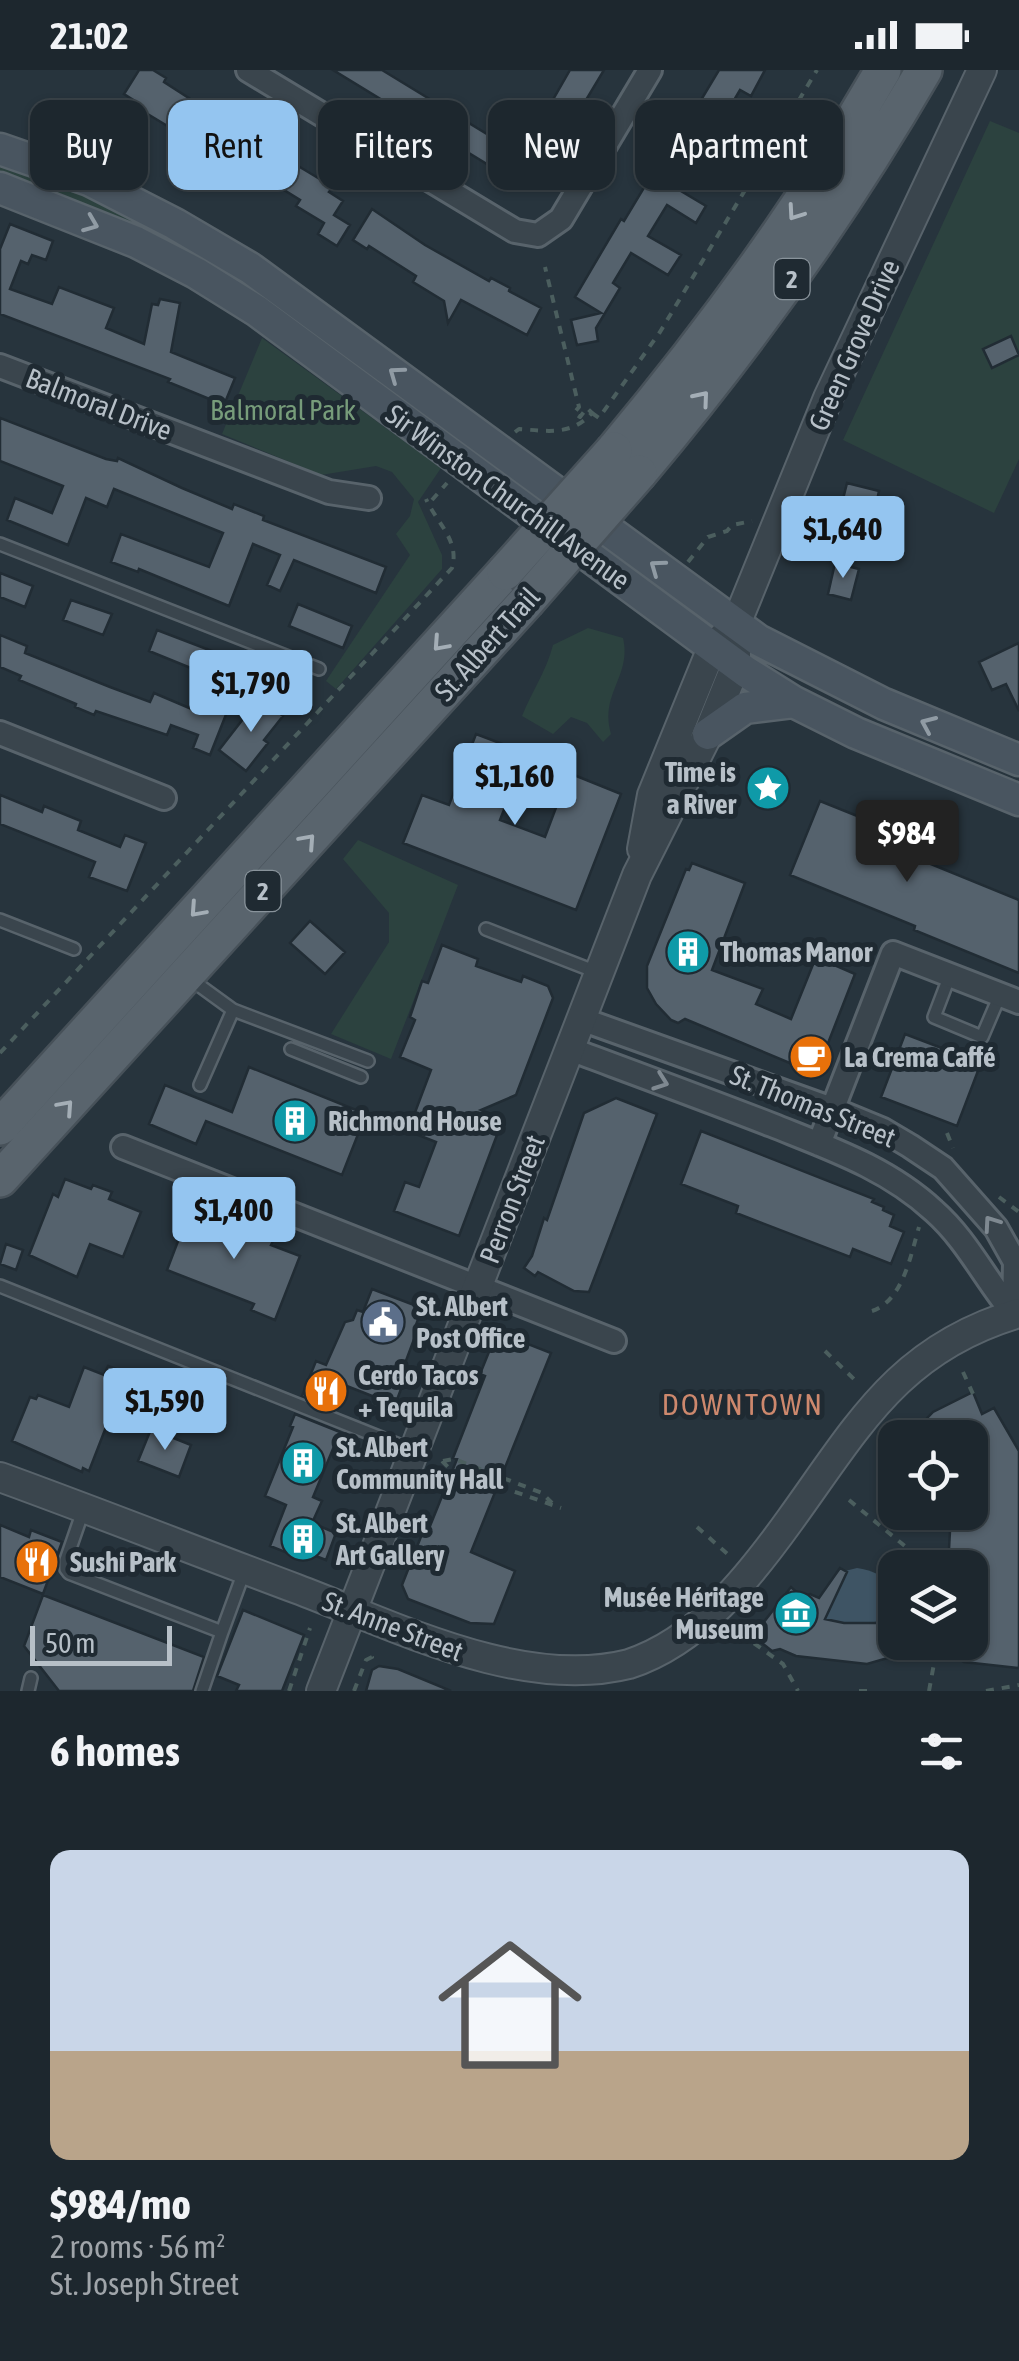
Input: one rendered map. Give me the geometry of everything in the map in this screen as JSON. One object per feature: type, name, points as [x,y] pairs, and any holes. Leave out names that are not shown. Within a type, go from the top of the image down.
[{"type":"main road","name":"St. Albert Trail","points":[[0,1180],[526,602],[627,462],[686,363],[806,197],[882,70]]},
{"type":"main road","name":"St. Albert Trail","points":[[0,1127],[505,572],[716,381],[781,295],[884,139],[924,70]]},
{"type":"main road","name":"Sir Winston Churchill Avenue","points":[[0,149],[89,180],[250,268],[758,640],[867,696],[1019,760]]},
{"type":"main road","name":"Sir Winston Churchill Avenue","points":[[0,188],[136,242],[257,311],[724,657],[794,702],[856,733],[1019,800]]},
{"type":"main road","points":[[708,734],[745,708],[794,702]]},
{"type":"street","points":[[248,70],[515,231],[538,235],[561,220],[650,70]]},
{"type":"street","name":"Green Grove Drive","points":[[736,624],[828,398],[982,70]]},
{"type":"street","name":"Balmoral Drive","points":[[0,366],[329,492],[369,498]]},
{"type":"street","name":"Perron Street","points":[[637,874],[652,794],[724,657],[736,624]]},
{"type":"street","name":"Perron Street","points":[[321,1691],[637,874],[708,734],[724,657]]},
{"type":"street","points":[[0,733],[164,798]]},
{"type":"street","points":[[819,1144],[893,953],[1009,998]]},
{"type":"street","name":"St. Thomas Street","points":[[581,1019],[832,1109],[883,1130],[943,1168],[996,1228],[1015,1262],[1017,1313]]},
{"type":"street","name":"St. Thomas Street","points":[[570,1049],[819,1144],[891,1178],[937,1212],[960,1238],[994,1290],[1017,1313]]},
{"type":"street","points":[[124,1147],[614,1341]]},
{"type":"street","name":"St. Anne Street","points":[[0,1477],[353,1610],[456,1654],[550,1672],[593,1671],[630,1664],[679,1636],[732,1595],[876,1400],[911,1366],[957,1339],[1017,1313]]},
{"type":"lane","points":[[0,544],[319,669]]},
{"type":"lane","points":[[0,920],[74,949]]},
{"type":"lane","points":[[486,929],[599,974]]},
{"type":"lane","points":[[950,975],[934,1017],[982,1036],[1009,998]]},
{"type":"lane","points":[[185,976],[233,1010],[368,1061]]},
{"type":"lane","points":[[200,1085],[233,1010]]},
{"type":"lane","points":[[291,1049],[361,1077]]},
{"type":"lane","points":[[332,1066],[338,1050]]},
{"type":"lane","points":[[0,1286],[415,1451]]},
{"type":"lane","points":[[84,1508],[66,1560],[69,1572],[222,1632]]},
{"type":"lane","points":[[202,1691],[245,1570]]},
{"type":"path","points":[[545,268],[579,407],[574,414],[580,417],[588,408],[599,418],[644,358],[817,70]]},
{"type":"path","points":[[507,438],[519,429],[561,432],[592,413]]},
{"type":"path","points":[[0,1053],[452,568],[455,554],[451,540],[429,500],[454,475]]},
{"type":"path","points":[[682,571],[708,538],[728,531],[732,525],[757,520]]},
{"type":"path","points":[[872,1312],[884,1307],[896,1289],[910,1262],[920,1222]]},
{"type":"path","points":[[825,1351],[856,1380]]},
{"type":"path","points":[[962,1372],[972,1392]]},
{"type":"path","points":[[552,1503],[538,1502],[450,1468],[442,1461],[454,1459],[542,1493],[561,1508]]},
{"type":"path","points":[[849,1500],[910,1550]]},
{"type":"path","points":[[697,1528],[731,1556]]},
{"type":"path","points":[[288,1691],[310,1628]]},
{"type":"path","points":[[741,1634],[783,1664],[798,1691]]},
{"type":"path","points":[[354,1691],[370,1654]]},
{"type":"path","points":[[929,1691],[934,1660]]},
{"type":"path","points":[[986,1691],[1019,1685]]},
{"type":"path","points":[[859,1691],[872,1691]]},
{"type":"green space","points":[[990,121],[1019,133],[1019,459],[994,513],[843,440]]},
{"type":"green space","points":[[0,162],[30,174],[30,190],[71,190],[212,256],[523,482],[517,490],[274,311],[0,176]]},
{"type":"green space","name":"Balmoral Park","points":[[262,338],[441,468],[418,502],[442,555],[442,569],[336,689],[326,681],[410,555],[396,534],[410,516],[414,499],[392,472],[376,466],[321,475],[222,434]]},
{"type":"green space","points":[[588,628],[623,638],[625,651],[609,707],[611,734],[603,742],[587,723],[571,717],[553,734],[522,716],[553,645]]},
{"type":"green space","points":[[358,840],[458,885],[391,1059],[331,1034],[389,942],[389,913],[343,859]]},
{"type":"water","points":[[857,1568],[878,1575],[878,1621],[825,1619],[841,1572]]},
{"type":"building","points":[[139,70],[153,70],[192,100],[168,100],[168,126],[148,114],[148,100],[133,100],[124,94]]},
{"type":"building","points":[[333,70],[382,70],[431,100],[382,100]]},
{"type":"building","points":[[570,70],[604,70],[586,100],[553,100]]},
{"type":"building","points":[[719,70],[765,70],[751,96],[740,90],[734,100],[701,100]]},
{"type":"building","points":[[468,122],[488,135],[488,165],[468,153]]},
{"type":"building","points":[[298,166],[318,178],[318,190],[331,190],[343,201],[334,215],[350,225],[337,246],[318,234],[324,223],[296,206],[300,200],[284,190],[298,190]]},
{"type":"building","points":[[643,190],[679,190],[706,206],[696,223],[667,205],[648,236],[681,255],[668,275],[631,253],[613,283],[620,288],[596,328],[598,341],[577,345],[571,320],[601,313],[575,297],[621,219],[624,221]]},
{"type":"building","points":[[372,209],[425,245],[541,308],[527,335],[461,300],[448,323],[444,301],[413,282],[416,276],[353,240]]},
{"type":"building","points":[[10,224],[53,241],[46,260],[32,255],[28,264],[21,261],[10,289],[52,304],[59,287],[114,308],[106,328],[144,344],[152,304],[158,305],[160,299],[180,303],[171,352],[235,378],[224,405],[168,382],[170,379],[0,314],[0,249]]},
{"type":"building","points":[[1011,336],[1019,355],[992,368],[983,349]]},
{"type":"building","points":[[0,418],[106,459],[118,458],[232,509],[234,504],[264,516],[263,520],[386,567],[376,593],[294,560],[280,591],[267,585],[280,555],[253,544],[229,606],[139,569],[138,572],[111,562],[121,534],[209,567],[223,533],[114,489],[107,507],[86,498],[68,545],[7,520],[15,498],[52,513],[63,486],[0,461]]},
{"type":"building","points":[[847,483],[879,491],[874,514],[884,516],[880,533],[837,523]]},
{"type":"building","points":[[835,563],[859,569],[851,600],[828,594]]},
{"type":"building","points":[[0,573],[33,586],[25,607],[0,597]]},
{"type":"building","points":[[71,600],[112,614],[103,635],[63,620]]},
{"type":"building","points":[[298,604],[352,626],[343,648],[289,626]]},
{"type":"building","points":[[157,630],[246,664],[210,755],[193,748],[198,735],[171,725],[167,735],[96,711],[94,715],[0,667],[0,635],[27,646],[25,653],[110,687],[150,702],[154,693],[194,710],[208,675],[149,651]]},
{"type":"building","points":[[1019,643],[1019,711],[1006,684],[992,690],[979,662]]},
{"type":"building","points":[[260,697],[283,716],[246,771],[219,750]]},
{"type":"building","points":[[476,734],[526,753],[500,820],[545,837],[569,773],[621,794],[576,910],[403,843],[422,795],[449,805]]},
{"type":"building","points":[[0,795],[42,812],[44,806],[81,821],[78,830],[120,847],[125,835],[146,843],[127,891],[89,877],[95,862],[0,824]]},
{"type":"building","points":[[820,801],[927,844],[921,860],[1019,900],[1019,973],[790,875]]},
{"type":"building","name":"Thomas Manor","points":[[692,863],[745,883],[712,970],[763,989],[756,1004],[791,1019],[816,957],[855,974],[816,1074],[685,1019],[678,1023],[671,1020],[656,1004],[647,988],[647,966],[686,869]]},
{"type":"building","points":[[310,921],[345,952],[325,974],[290,943]]},
{"type":"building","points":[[442,945],[478,959],[476,966],[521,982],[523,976],[548,986],[553,998],[516,1095],[481,1110],[503,1119],[459,1236],[394,1211],[405,1182],[419,1187],[436,1142],[408,1131],[431,1070],[400,1057],[415,1020],[410,1017],[422,981],[428,983]]},
{"type":"building","points":[[905,1034],[981,1063],[957,1126],[881,1097]]},
{"type":"building","name":"Richmond House","points":[[249,1067],[366,1114],[342,1175],[206,1121],[196,1144],[149,1124],[165,1085],[232,1112]]},
{"type":"building","points":[[616,1098],[657,1114],[589,1292],[574,1291],[524,1268],[544,1218],[547,1220],[584,1113]]},
{"type":"building","points":[[701,1131],[874,1199],[872,1202],[894,1215],[890,1226],[904,1232],[891,1264],[853,1249],[850,1257],[736,1213],[738,1206],[681,1184]]},
{"type":"building","points":[[65,1179],[112,1192],[109,1199],[141,1212],[123,1257],[90,1244],[77,1277],[29,1255],[53,1194],[58,1197]]},
{"type":"building","points":[[191,1207],[274,1239],[271,1245],[300,1256],[275,1320],[251,1310],[254,1304],[167,1270]]},
{"type":"building","points":[[6,1244],[23,1250],[16,1270],[0,1264]]},
{"type":"building","points":[[372,1289],[422,1308],[404,1366],[409,1368],[395,1405],[339,1383],[330,1407],[302,1396],[316,1361],[326,1365],[345,1322],[353,1320],[357,1310],[363,1312]]},
{"type":"building","points":[[497,1332],[551,1353],[471,1552],[515,1571],[494,1624],[470,1623],[408,1599],[402,1585],[457,1459],[453,1458],[485,1376],[480,1374]]},
{"type":"building","points":[[108,1366],[127,1373],[89,1471],[83,1468],[82,1472],[12,1441],[30,1397],[36,1399],[38,1395],[69,1407],[84,1367],[104,1375]]},
{"type":"building","points":[[973,1392],[982,1414],[994,1408],[1019,1451],[1019,1668],[960,1660],[988,1660],[988,1550],[949,1550],[950,1530],[988,1530],[988,1420],[925,1420],[933,1412]]},
{"type":"building","name":"St. Albert Community Hall","points":[[295,1414],[340,1432],[313,1497],[322,1501],[312,1523],[336,1533],[326,1560],[303,1551],[300,1558],[270,1546],[286,1505],[265,1496]]},
{"type":"building","points":[[151,1429],[191,1445],[179,1477],[138,1461]]},
{"type":"building","name":"Sushi Park","points":[[0,1525],[29,1537],[31,1530],[62,1542],[43,1594],[0,1577]]},
{"type":"building","points":[[840,1568],[847,1572],[825,1619],[878,1623],[881,1660],[867,1664],[796,1656],[780,1649],[772,1651],[753,1636],[791,1587],[802,1597],[810,1594],[819,1598]]},
{"type":"building","points":[[43,1595],[204,1657],[193,1691],[59,1691],[24,1646]]},
{"type":"building","points":[[243,1610],[304,1635],[282,1691],[236,1691],[239,1685],[217,1676]]},
{"type":"building","points":[[379,1666],[398,1669],[451,1691],[366,1691],[372,1670]]},
{"type":"place","name":"Time is a River","points":[[768,788]]},
{"type":"place","name":"Thomas Manor","points":[[688,952]]},
{"type":"place","name":"La Crema Caffé","points":[[811,1057]]},
{"type":"place","name":"Richmond House","points":[[295,1121]]},
{"type":"place","name":"St. Albert Post Office","points":[[383,1322]]},
{"type":"place","name":"Cerdo Tacos + Tequila","points":[[326,1391]]},
{"type":"place","name":"St. Albert Community Hall","points":[[303,1463]]},
{"type":"place","name":"St. Albert Art Gallery","points":[[303,1539]]},
{"type":"place","name":"Sushi Park","points":[[37,1562]]},
{"type":"place","name":"Musée Héritage Museum","points":[[796,1613]]},
{"type":"district","name":"DOWNTOWN","points":[[743,1405]]}]
